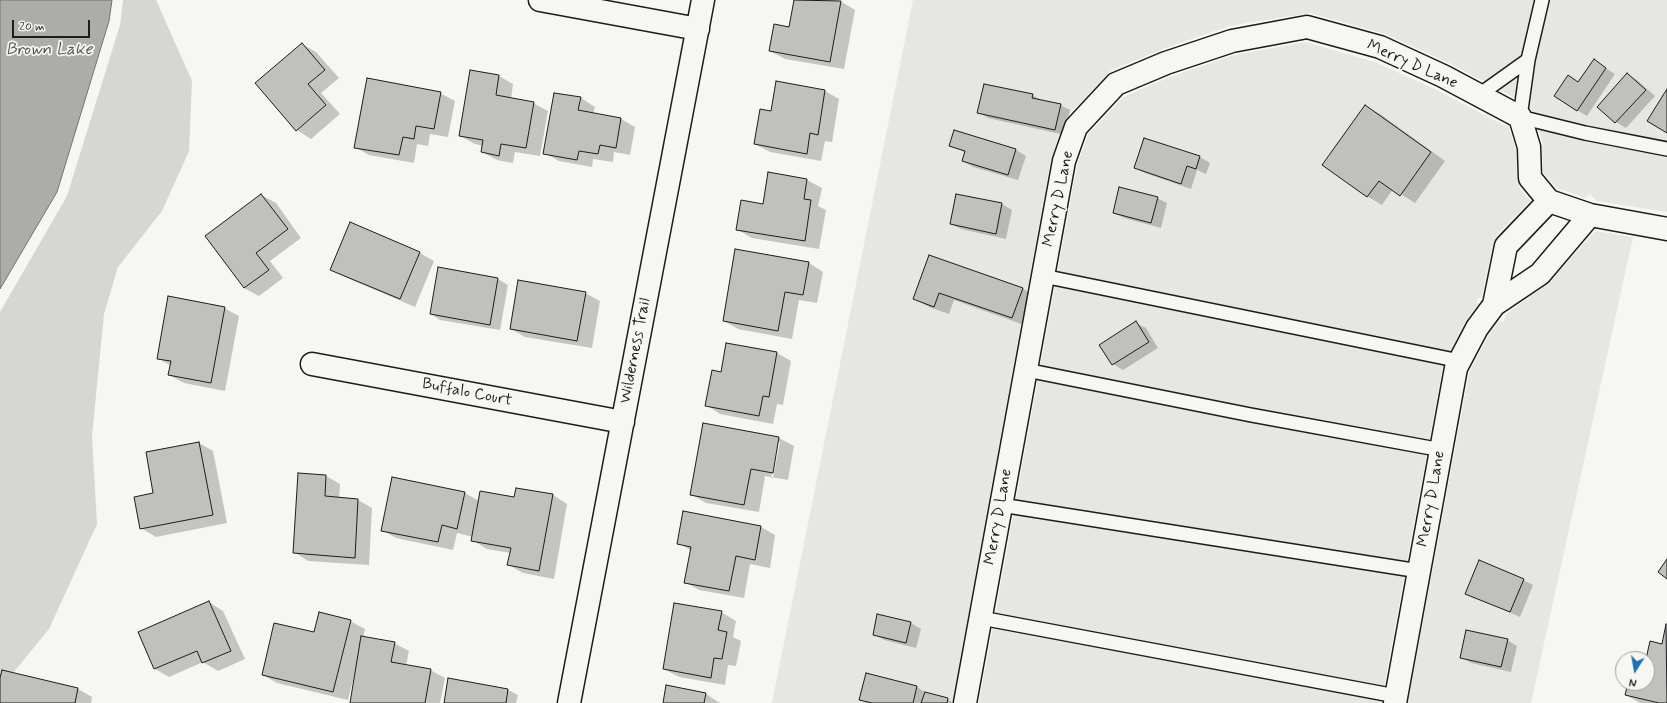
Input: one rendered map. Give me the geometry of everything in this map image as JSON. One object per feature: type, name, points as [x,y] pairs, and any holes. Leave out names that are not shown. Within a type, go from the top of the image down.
[{"type":"street","points":[[540,0],[698,29]]},
{"type":"street","name":"Wilderness Trail","points":[[569,703],[703,0]]},
{"type":"street","name":"Merry D Lane","points":[[965,703],[1064,161],[1076,127],[1116,84],[1166,63],[1232,41],[1307,27],[1380,48],[1443,76],[1520,117]]},
{"type":"street","points":[[1520,117],[1529,147],[1530,178],[1550,201],[1590,215],[1667,229]]},
{"type":"street","name":"Merry D Lane","points":[[1494,305],[1506,246],[1550,201]]},
{"type":"street","name":"Merry D Lane","points":[[1396,700],[1456,368],[1477,328],[1494,305],[1540,274],[1590,215]]},
{"type":"street","name":"Buffalo Court","points":[[312,364],[623,422]]},
{"type":"lane","points":[[1542,0],[1528,60],[1520,117],[1667,149]]},
{"type":"lane","points":[[1479,95],[1528,60]]},
{"type":"lane","points":[[1043,276],[1460,361]]},
{"type":"lane","points":[[1026,370],[1251,415],[1442,450]]},
{"type":"lane","points":[[1001,505],[1419,571]]},
{"type":"lane","points":[[981,618],[1396,700]]},
{"type":"shaded area","points":[[123,0],[156,0],[192,81],[189,151],[162,211],[118,267],[104,314],[92,436],[97,524],[49,629],[0,689],[0,312],[67,196],[120,25]]},
{"type":"shaded area","points":[[913,0],[1667,0],[1667,212],[1597,201],[1590,194],[1586,198],[1557,188],[1543,172],[1542,141],[1533,112],[1526,104],[1449,63],[1385,34],[1310,13],[1229,26],[1163,49],[1112,70],[1067,116],[1051,159],[952,703],[772,703]]},
{"type":"shaded area","points":[[1305,42],[1375,62],[1437,90],[1509,128],[1516,150],[1517,180],[1520,189],[1530,201],[1497,235],[1493,244],[1482,296],[1476,300],[1478,304],[1466,321],[1443,365],[1381,703],[979,703],[1077,165],[1088,135],[1123,97],[1170,77],[1234,55]]},
{"type":"shaded area","points":[[1595,231],[1633,237],[1531,703],[1408,703],[1469,373],[1488,336],[1499,321],[1504,322],[1506,314],[1549,283]]},
{"type":"water","name":"Brown Lake","points":[[0,0],[112,0],[109,21],[57,192],[0,289]]},
{"type":"building","points":[[794,0],[841,1],[830,62],[769,51],[774,24],[789,27]]},
{"type":"building","points":[[302,43],[325,70],[308,84],[326,105],[296,131],[255,83]]},
{"type":"building","points":[[1594,59],[1606,68],[1577,111],[1554,96],[1568,75],[1578,82]]},
{"type":"building","points":[[470,70],[499,75],[496,95],[534,102],[526,148],[501,144],[499,156],[481,152],[483,140],[459,136]]},
{"type":"building","points":[[1627,73],[1646,90],[1615,123],[1597,107]]},
{"type":"building","points":[[367,78],[441,92],[434,129],[416,126],[414,139],[403,137],[399,155],[354,148]]},
{"type":"building","points":[[776,81],[825,90],[818,135],[810,133],[807,154],[754,144],[760,109],[771,111]]},
{"type":"building","points":[[984,84],[1033,94],[1032,98],[1061,104],[1055,130],[977,113]]},
{"type":"building","points":[[1667,89],[1667,133],[1647,121]]},
{"type":"building","points":[[554,93],[581,97],[578,110],[621,118],[616,148],[600,145],[598,154],[579,151],[577,160],[543,154]]},
{"type":"building","points":[[1365,105],[1431,152],[1400,196],[1379,181],[1367,197],[1322,165]]},
{"type":"building","points":[[954,130],[1016,149],[1008,175],[962,161],[965,151],[949,146]]},
{"type":"building","points":[[1144,138],[1200,156],[1196,169],[1187,166],[1181,184],[1134,168]]},
{"type":"building","points":[[768,172],[807,179],[804,199],[811,200],[805,241],[736,230],[741,200],[763,204]]},
{"type":"building","points":[[1119,187],[1158,197],[1151,223],[1113,213]]},
{"type":"building","points":[[261,194],[288,229],[256,253],[269,270],[244,288],[205,236]]},
{"type":"building","points":[[956,194],[1002,203],[996,234],[950,224]]},
{"type":"building","points":[[350,222],[420,252],[400,299],[330,270]]},
{"type":"building","points":[[735,249],[809,262],[803,295],[785,292],[778,331],[723,321]]},
{"type":"building","points":[[929,255],[1023,288],[1012,318],[939,293],[934,307],[913,299]]},
{"type":"building","points":[[438,267],[498,278],[490,325],[430,314]]},
{"type":"building","points":[[518,280],[586,292],[577,341],[510,329]]},
{"type":"building","points":[[168,296],[225,307],[211,383],[168,375],[171,361],[157,359]]},
{"type":"building","points":[[1136,321],[1149,342],[1112,365],[1099,345]]},
{"type":"building","points":[[726,343],[777,352],[769,397],[763,396],[759,416],[705,406],[712,370],[721,372]]},
{"type":"building","points":[[703,423],[779,437],[773,473],[751,469],[744,505],[690,495]]},
{"type":"building","points":[[199,442],[213,515],[140,529],[134,497],[153,493],[146,452]]},
{"type":"building","points":[[298,473],[326,475],[325,496],[358,499],[355,558],[293,553]]},
{"type":"building","points":[[392,477],[465,492],[457,529],[442,525],[438,542],[381,531]]},
{"type":"building","points":[[516,488],[553,494],[539,571],[507,565],[511,548],[471,541],[480,491],[514,497]]},
{"type":"building","points":[[683,511],[761,526],[755,560],[736,556],[729,591],[684,583],[691,547],[677,544]]},
{"type":"building","points":[[1667,559],[1667,579],[1658,572]]},
{"type":"building","points":[[1479,560],[1524,579],[1510,612],[1465,594]]},
{"type":"building","points":[[209,601],[231,651],[202,663],[197,651],[154,669],[138,632]]},
{"type":"building","points":[[674,603],[722,611],[718,630],[727,632],[722,659],[714,658],[711,678],[663,669]]},
{"type":"building","points":[[319,612],[351,620],[333,692],[262,675],[274,623],[314,632]]},
{"type":"building","points":[[877,614],[911,622],[906,643],[873,635]]},
{"type":"building","points":[[1666,624],[1667,703],[1659,703],[1625,695],[1626,691],[1655,691],[1655,651],[1648,651],[1650,641],[1662,644]]},
{"type":"building","points":[[1466,630],[1508,639],[1501,667],[1460,658]]},
{"type":"building","points":[[361,636],[395,642],[391,662],[431,669],[425,703],[350,703]]},
{"type":"building","points":[[2,670],[78,688],[75,703],[0,703],[0,678]]},
{"type":"building","points":[[866,673],[917,686],[913,703],[872,703],[859,700]]},
{"type":"building","points":[[448,678],[508,689],[506,703],[444,703]]},
{"type":"building","points":[[666,685],[706,693],[704,703],[663,703]]},
{"type":"building","points":[[925,692],[948,698],[947,703],[921,703]]}]
